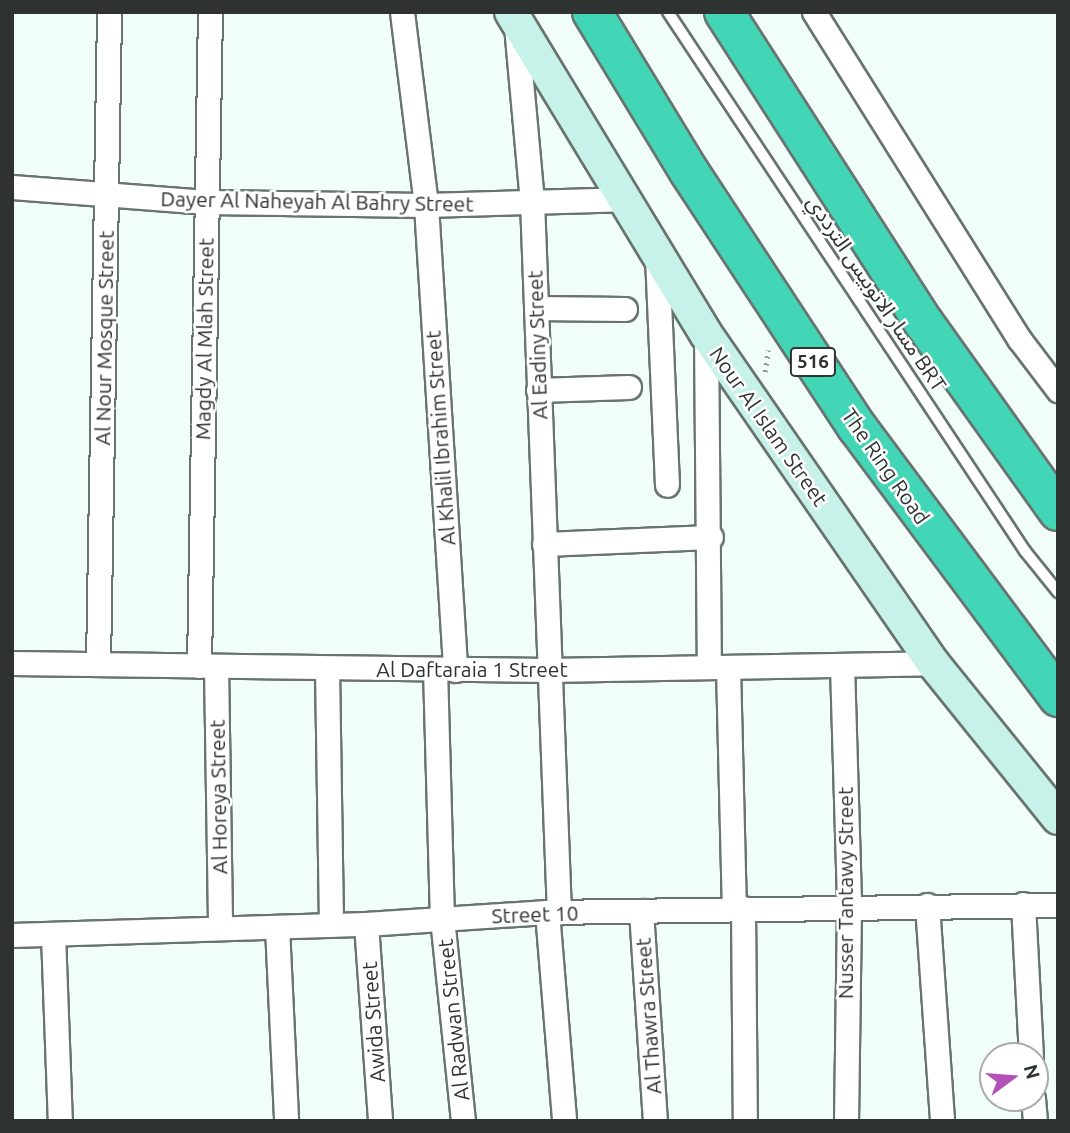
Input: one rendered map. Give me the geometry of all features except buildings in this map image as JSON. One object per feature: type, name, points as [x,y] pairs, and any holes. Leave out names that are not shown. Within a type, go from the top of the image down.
[{"type":"highway","name":"The Ring Road","points":[[592,12],[705,197],[857,427],[1058,697]]},
{"type":"highway","points":[[724,12],[924,323],[1058,511]]},
{"type":"street","name":"Al Nour Mosque Street","points":[[99,664],[109,12]]},
{"type":"street","name":"Magdy Al Mlah Street","points":[[207,666],[206,202],[210,12]]},
{"type":"street","name":"Al Khalil Ibrahim Street","points":[[402,12],[426,205],[445,669],[442,918]]},
{"type":"street","points":[[814,12],[1020,341],[1058,390]]},
{"type":"street","name":"Nour Al Islam Street","points":[[513,16],[706,334],[933,663],[1058,818]]},
{"type":"street","name":"Al Eadiny Street","points":[[513,16],[532,201],[548,670],[553,912],[564,1121]]},
{"type":"street","name":"Dayer Al Naheyah Al Bahry Street","points":[[12,187],[206,202],[426,205],[623,199]]},
{"type":"street","points":[[657,256],[667,485]]},
{"type":"street","points":[[536,308],[625,309]]},
{"type":"street","points":[[706,334],[711,537],[718,667],[738,908],[745,1121]]},
{"type":"street","points":[[538,390],[629,387]]},
{"type":"street","points":[[544,544],[711,537]]},
{"type":"street","name":"Al Daftaraia 1 Street","points":[[12,663],[548,670],[933,663]]},
{"type":"street","name":"Al Horeya Street","points":[[207,666],[220,929]]},
{"type":"street","name":"Nusser Tantawy Street","points":[[842,666],[849,906],[846,1121]]},
{"type":"street","points":[[327,668],[331,925]]},
{"type":"street","points":[[1023,904],[1030,1042]]},
{"type":"street","points":[[927,905],[942,1121]]},
{"type":"street","name":"Street 10","points":[[12,935],[331,925],[553,912],[1058,905]]},
{"type":"street","name":"Al Thawra Street","points":[[641,911],[655,1121]]},
{"type":"street","name":"Al Radwan Street","points":[[442,918],[463,1121]]},
{"type":"street","name":"Awida Street","points":[[366,923],[380,1121]]},
{"type":"street","points":[[276,927],[286,1121]]},
{"type":"street","points":[[53,934],[60,1121]]},
{"type":"lane","name":"مسار الاتوبيس الترددي BRT","points":[[668,12],[1017,540],[1058,592]]},
{"type":"path","points":[[765,373],[770,338]]}]
